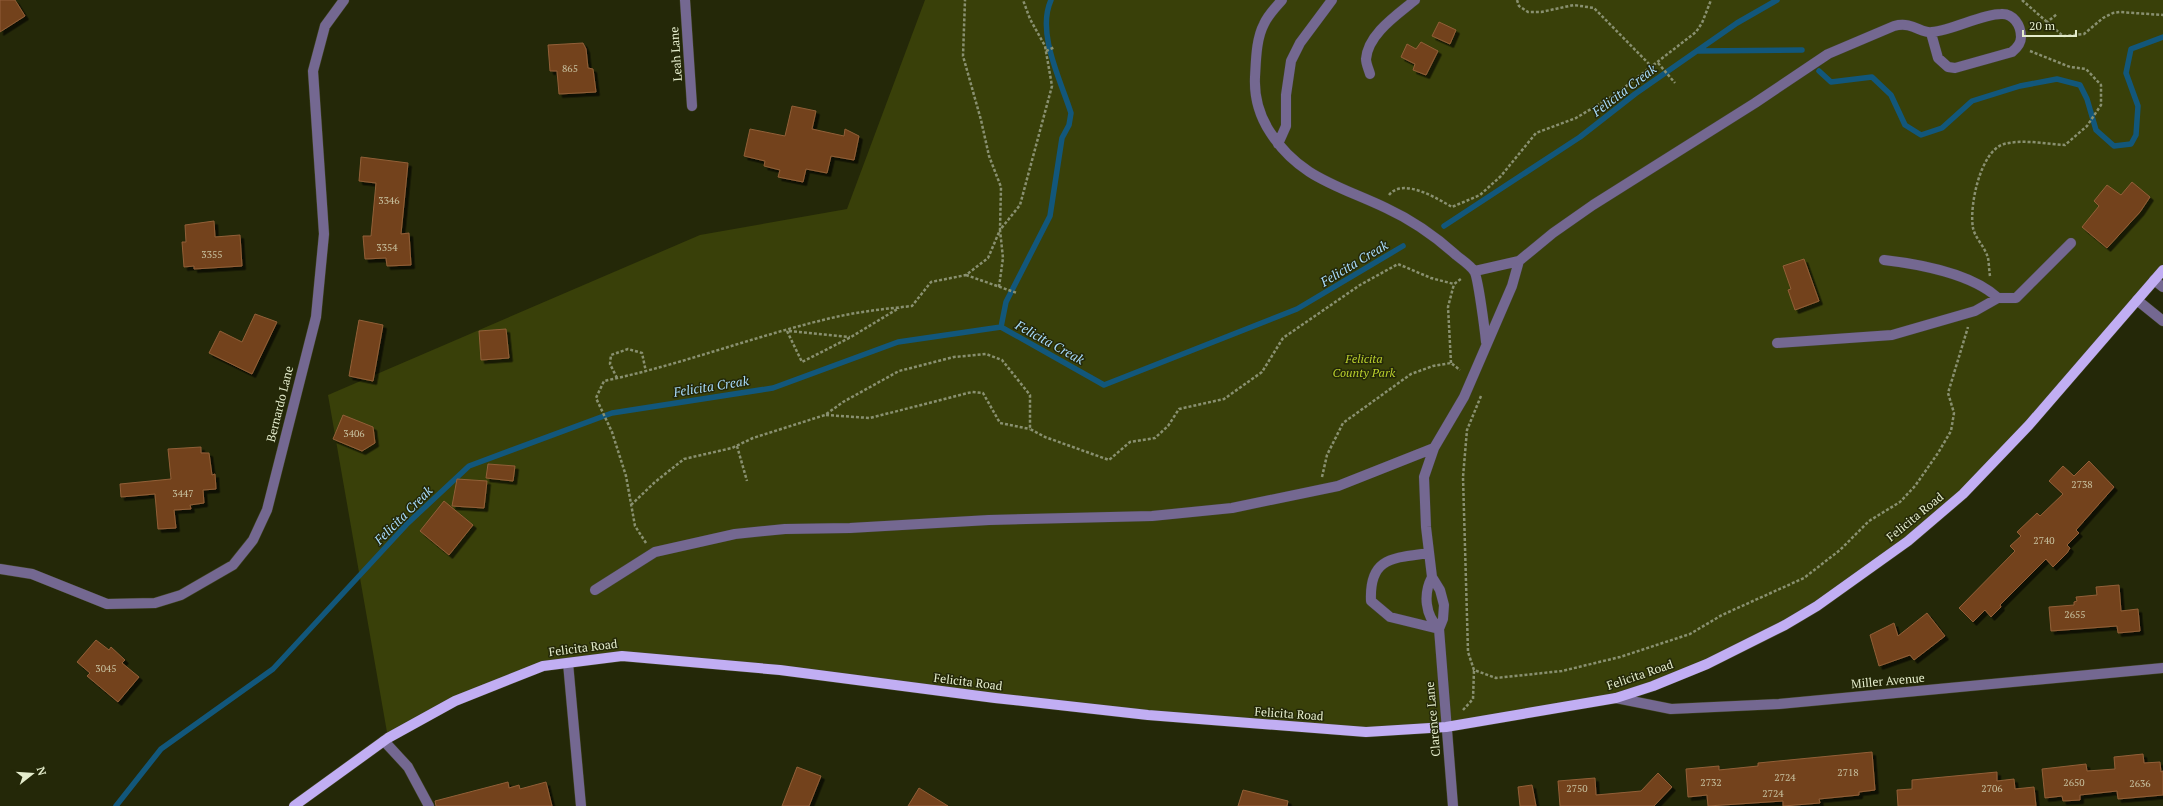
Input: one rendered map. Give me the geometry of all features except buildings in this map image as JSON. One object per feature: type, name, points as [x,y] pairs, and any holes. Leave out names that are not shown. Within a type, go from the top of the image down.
[{"type":"main road","name":"Felicita Road","points":[[294,806],[384,741],[455,701],[543,666],[622,656],[780,670],[1148,716],[1366,732],[1446,727],[1616,698],[1653,686],[1707,664],[1785,625],[1817,606],[1908,541],[1963,494],[2029,425],[2163,270]]},
{"type":"street","name":"Bernardo Lane","points":[[0,570],[32,574],[107,604],[155,603],[181,595],[232,565],[253,540],[267,510],[316,317],[324,234],[313,71],[325,26],[344,0]]},
{"type":"street","name":"Leah Lane","points":[[685,0],[692,106]]},
{"type":"street","points":[[1269,0],[1280,3],[1264,24],[1256,64],[1256,102],[1263,120],[1278,144],[1291,160],[1308,172],[1326,182],[1386,208],[1415,223],[1441,241],[1474,270],[1486,342]]},
{"type":"street","points":[[1278,144],[1286,126],[1286,95],[1292,62],[1300,44],[1332,0]]},
{"type":"street","points":[[1370,74],[1366,61],[1368,48],[1374,38],[1415,0]]},
{"type":"street","points":[[1474,270],[1519,262],[1553,233],[1594,205],[1755,103],[1828,54],[1902,24],[1912,25],[1931,33],[2001,14],[2009,15],[2018,24],[2021,38],[2019,44],[2012,52],[1955,68],[1948,67],[1938,58],[1931,33]]},
{"type":"street","points":[[1777,343],[1892,335],[1975,311],[1998,298],[2016,298],[2070,243]]},
{"type":"street","points":[[1884,260],[1914,263],[1965,279],[1988,289],[1998,298]]},
{"type":"street","name":"Clarence Lane","points":[[1454,806],[1446,727],[1439,629],[1443,619],[1444,605],[1440,590],[1432,577],[1426,526],[1424,477],[1434,448],[1464,397],[1486,342],[1512,286],[1519,262]]},
{"type":"street","points":[[2154,280],[2163,287]]},
{"type":"street","points":[[2137,300],[2163,321]]},
{"type":"street","points":[[595,590],[652,553],[666,548],[735,534],[786,529],[1152,516],[1232,508],[1326,488],[1367,475],[1434,448]]},
{"type":"street","points":[[1429,554],[1404,556],[1383,563],[1375,573],[1370,584],[1371,601],[1390,616],[1439,629]]},
{"type":"street","name":"Clarence Lane","points":[[1432,577],[1426,587],[1428,608],[1432,622],[1439,629]]},
{"type":"street","points":[[568,663],[581,806]]},
{"type":"street","name":"Miller Avenue","points":[[1616,698],[1671,709],[1779,704],[2163,668]]},
{"type":"street","points":[[384,741],[408,767],[429,806]]},
{"type":"path","points":[[964,0],[963,56],[989,156],[1001,187],[1000,230],[1003,258],[999,287]]},
{"type":"path","points":[[652,553],[635,526],[626,476],[608,423],[596,398],[604,381],[646,372],[828,319],[912,306],[931,282],[966,275],[988,258],[1000,230],[1020,204],[1040,135],[1052,86],[1045,46],[1030,19],[1023,0]]},
{"type":"path","points":[[1517,0],[1519,6],[1528,12],[1541,12],[1574,5],[1594,8],[1652,67]]},
{"type":"path","points":[[1386,208],[1390,193],[1403,188],[1422,191],[1452,207],[1480,195],[1501,176],[1536,133],[1576,118],[1616,94],[1658,63],[1696,32],[1702,23],[1711,0]]},
{"type":"path","points":[[2022,0],[2063,36],[2084,34],[2103,18],[2113,13],[2120,12],[2163,15]]},
{"type":"path","points":[[2047,22],[2057,14]]},
{"type":"path","points":[[1988,289],[1990,276],[1988,257],[1973,230],[1971,211],[1977,183],[1992,152],[2003,144],[2027,142],[2065,145],[2087,126],[2101,105],[2101,86],[2086,69],[2070,67],[2040,56],[2019,44]]},
{"type":"path","points":[[1046,51],[1055,47]]},
{"type":"path","points":[[1658,63],[1675,83]]},
{"type":"path","points":[[825,415],[870,418],[972,392],[983,393],[1000,423],[1030,429],[1045,437],[1109,460],[1130,442],[1156,438],[1168,426],[1179,409],[1224,399],[1262,372],[1283,338],[1360,285],[1398,264],[1431,278],[1454,284]]},
{"type":"path","points":[[1451,363],[1448,307],[1454,284],[1474,270]]},
{"type":"path","points":[[966,275],[1017,293]]},
{"type":"path","points":[[787,331],[802,362],[851,337],[899,307]]},
{"type":"path","points":[[1474,670],[1496,678],[1562,671],[1620,657],[1690,634],[1722,615],[1804,578],[1840,550],[1869,521],[1900,502],[1915,486],[1938,453],[1951,431],[1954,413],[1948,393],[1969,324],[1975,311]]},
{"type":"path","points":[[787,331],[851,337]]},
{"type":"path","points":[[617,378],[610,364],[611,355],[628,349],[642,353],[646,372]]},
{"type":"path","points":[[631,505],[654,482],[684,459],[737,446],[753,438],[825,415],[843,402],[899,371],[954,357],[986,354],[1002,360],[1030,395],[1030,429]]},
{"type":"path","points":[[1326,488],[1322,476],[1327,455],[1343,423],[1411,374],[1433,366],[1451,363],[1465,373]]},
{"type":"path","points":[[1462,710],[1473,699],[1474,670],[1468,652],[1465,606],[1463,477],[1467,430],[1483,391]]},
{"type":"path","points":[[737,446],[747,481]]},
{"type":"green space","name":"Felicita County Park","points":[[925,0],[2163,0],[2163,270],[1963,494],[1817,606],[1651,686],[1446,727],[1303,728],[642,658],[543,666],[495,685],[388,738],[328,395],[700,235],[847,209]]},
{"type":"waterway","points":[[1001,327],[1006,302],[1050,216],[1062,138],[1069,125],[1071,113],[1056,72],[1048,42],[1046,27],[1047,13],[1051,0]]},
{"type":"waterway","name":"Felicita Creak","points":[[1444,226],[1580,137],[1635,94],[1737,23],[1777,0]]},
{"type":"waterway","points":[[1819,71],[1831,82],[1872,77],[1891,95],[1905,125],[1921,135],[1942,128],[1972,101],[2020,86],[2057,79],[2080,85],[2087,99],[2096,130],[2114,146],[2131,144],[2136,135],[2138,106],[2126,73],[2131,49],[2163,37]]},
{"type":"waterway","points":[[1697,51],[1802,50]]},
{"type":"waterway","name":"Felicita Creak","points":[[116,806],[161,749],[273,669],[408,523],[469,466],[612,413],[773,388],[898,342],[1001,327],[1104,385],[1297,309],[1403,246]]}]
